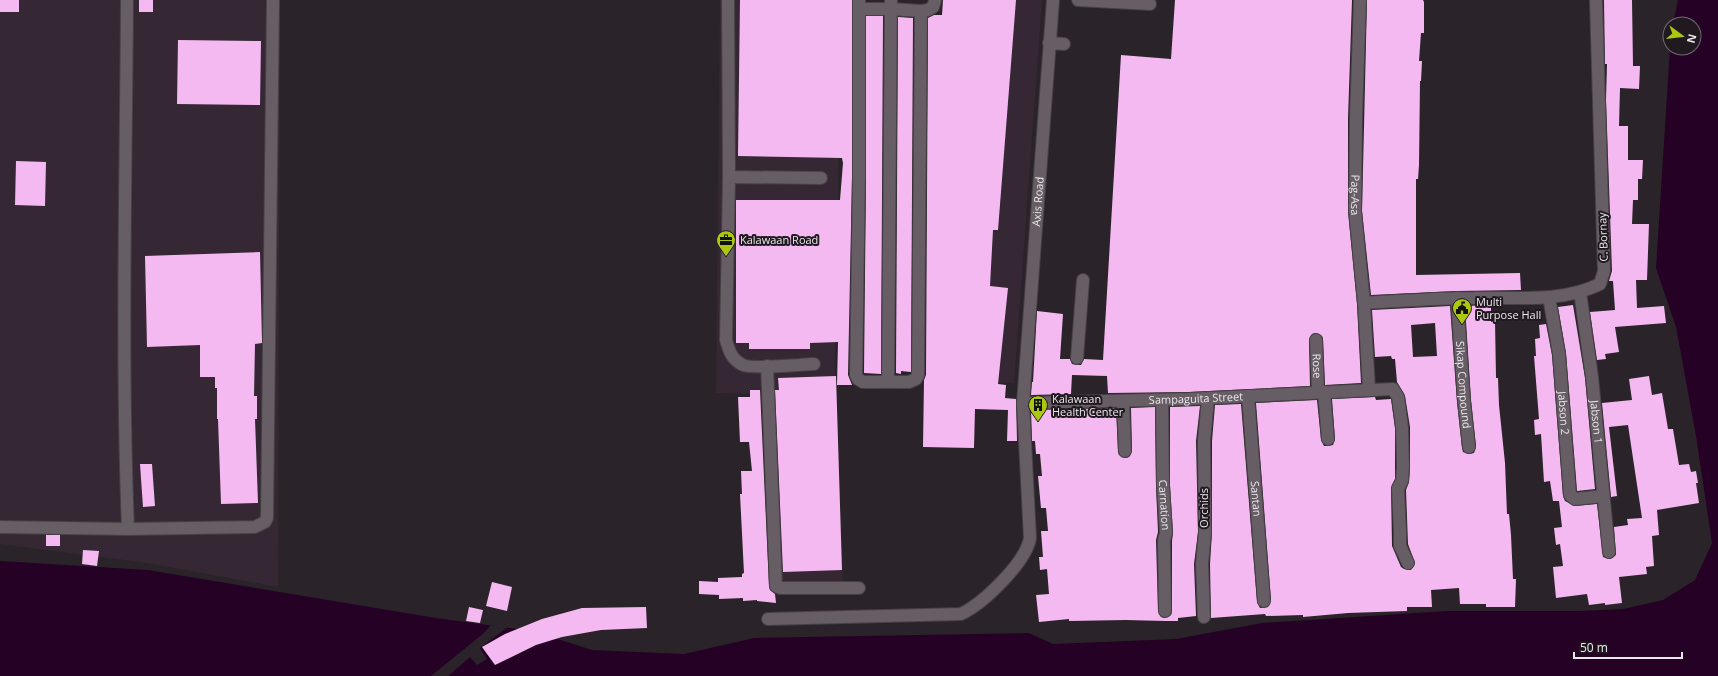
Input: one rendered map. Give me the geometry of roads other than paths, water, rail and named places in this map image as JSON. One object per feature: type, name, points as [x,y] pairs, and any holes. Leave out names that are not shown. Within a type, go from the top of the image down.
[{"type":"street","points":[[127,0],[126,207],[123,367],[128,529]]},
{"type":"street","points":[[0,527],[128,529],[255,527],[265,522],[267,502],[273,0]]},
{"type":"street","points":[[728,0],[729,177],[726,340],[733,358],[744,366],[814,364]]},
{"type":"street","points":[[921,11],[918,375],[916,379],[909,382],[863,382],[858,379],[856,375],[859,178],[859,5],[891,4],[921,11],[934,7],[935,0]]},
{"type":"street","name":"Axis Road","points":[[768,620],[961,614],[981,602],[1012,569],[1029,545],[1030,538],[1023,403],[1053,0]]},
{"type":"street","points":[[1078,0],[1150,4]]},
{"type":"street","name":"Pag-Asa","points":[[1360,0],[1356,118],[1355,211],[1364,303],[1369,389]]},
{"type":"street","name":"C. Bornay","points":[[1364,303],[1457,298],[1534,299],[1580,292],[1600,284],[1604,271],[1596,0]]},
{"type":"street","points":[[888,382],[891,4]]},
{"type":"street","points":[[1049,43],[1064,44]]},
{"type":"street","points":[[729,177],[821,178]]},
{"type":"street","points":[[1078,358],[1084,280]]},
{"type":"street","name":"Jabson 1","points":[[1580,292],[1592,377],[1609,552]]},
{"type":"street","name":"Jabson 2","points":[[1549,297],[1559,354],[1570,495],[1575,499],[1603,496]]},
{"type":"street","name":"Sikap Compound","points":[[1457,298],[1464,401],[1469,447]]},
{"type":"street","name":"Rose","points":[[1316,340],[1321,392],[1328,439]]},
{"type":"street","points":[[767,366],[776,586],[780,588],[859,588]]},
{"type":"street","name":"Sampaguita Street","points":[[1023,403],[1162,400],[1393,389],[1398,397],[1402,427],[1402,481],[1398,488],[1400,546],[1408,563]]},
{"type":"street","name":"Santan","points":[[1248,396],[1264,601]]},
{"type":"street","name":"Orchids","points":[[1204,617],[1202,564],[1205,532],[1204,441],[1208,398]]},
{"type":"street","name":"Carnation","points":[[1162,400],[1163,486],[1166,533],[1164,540],[1165,611]]},
{"type":"street","points":[[1123,401],[1125,451]]},
{"type":"place","name":"Kalawaan Road","points":[[726,257]]},
{"type":"place","name":"Multi Purpose Hall","points":[[1462,325]]},
{"type":"place","name":"Kalawaan Health Center","points":[[1038,422]]}]
